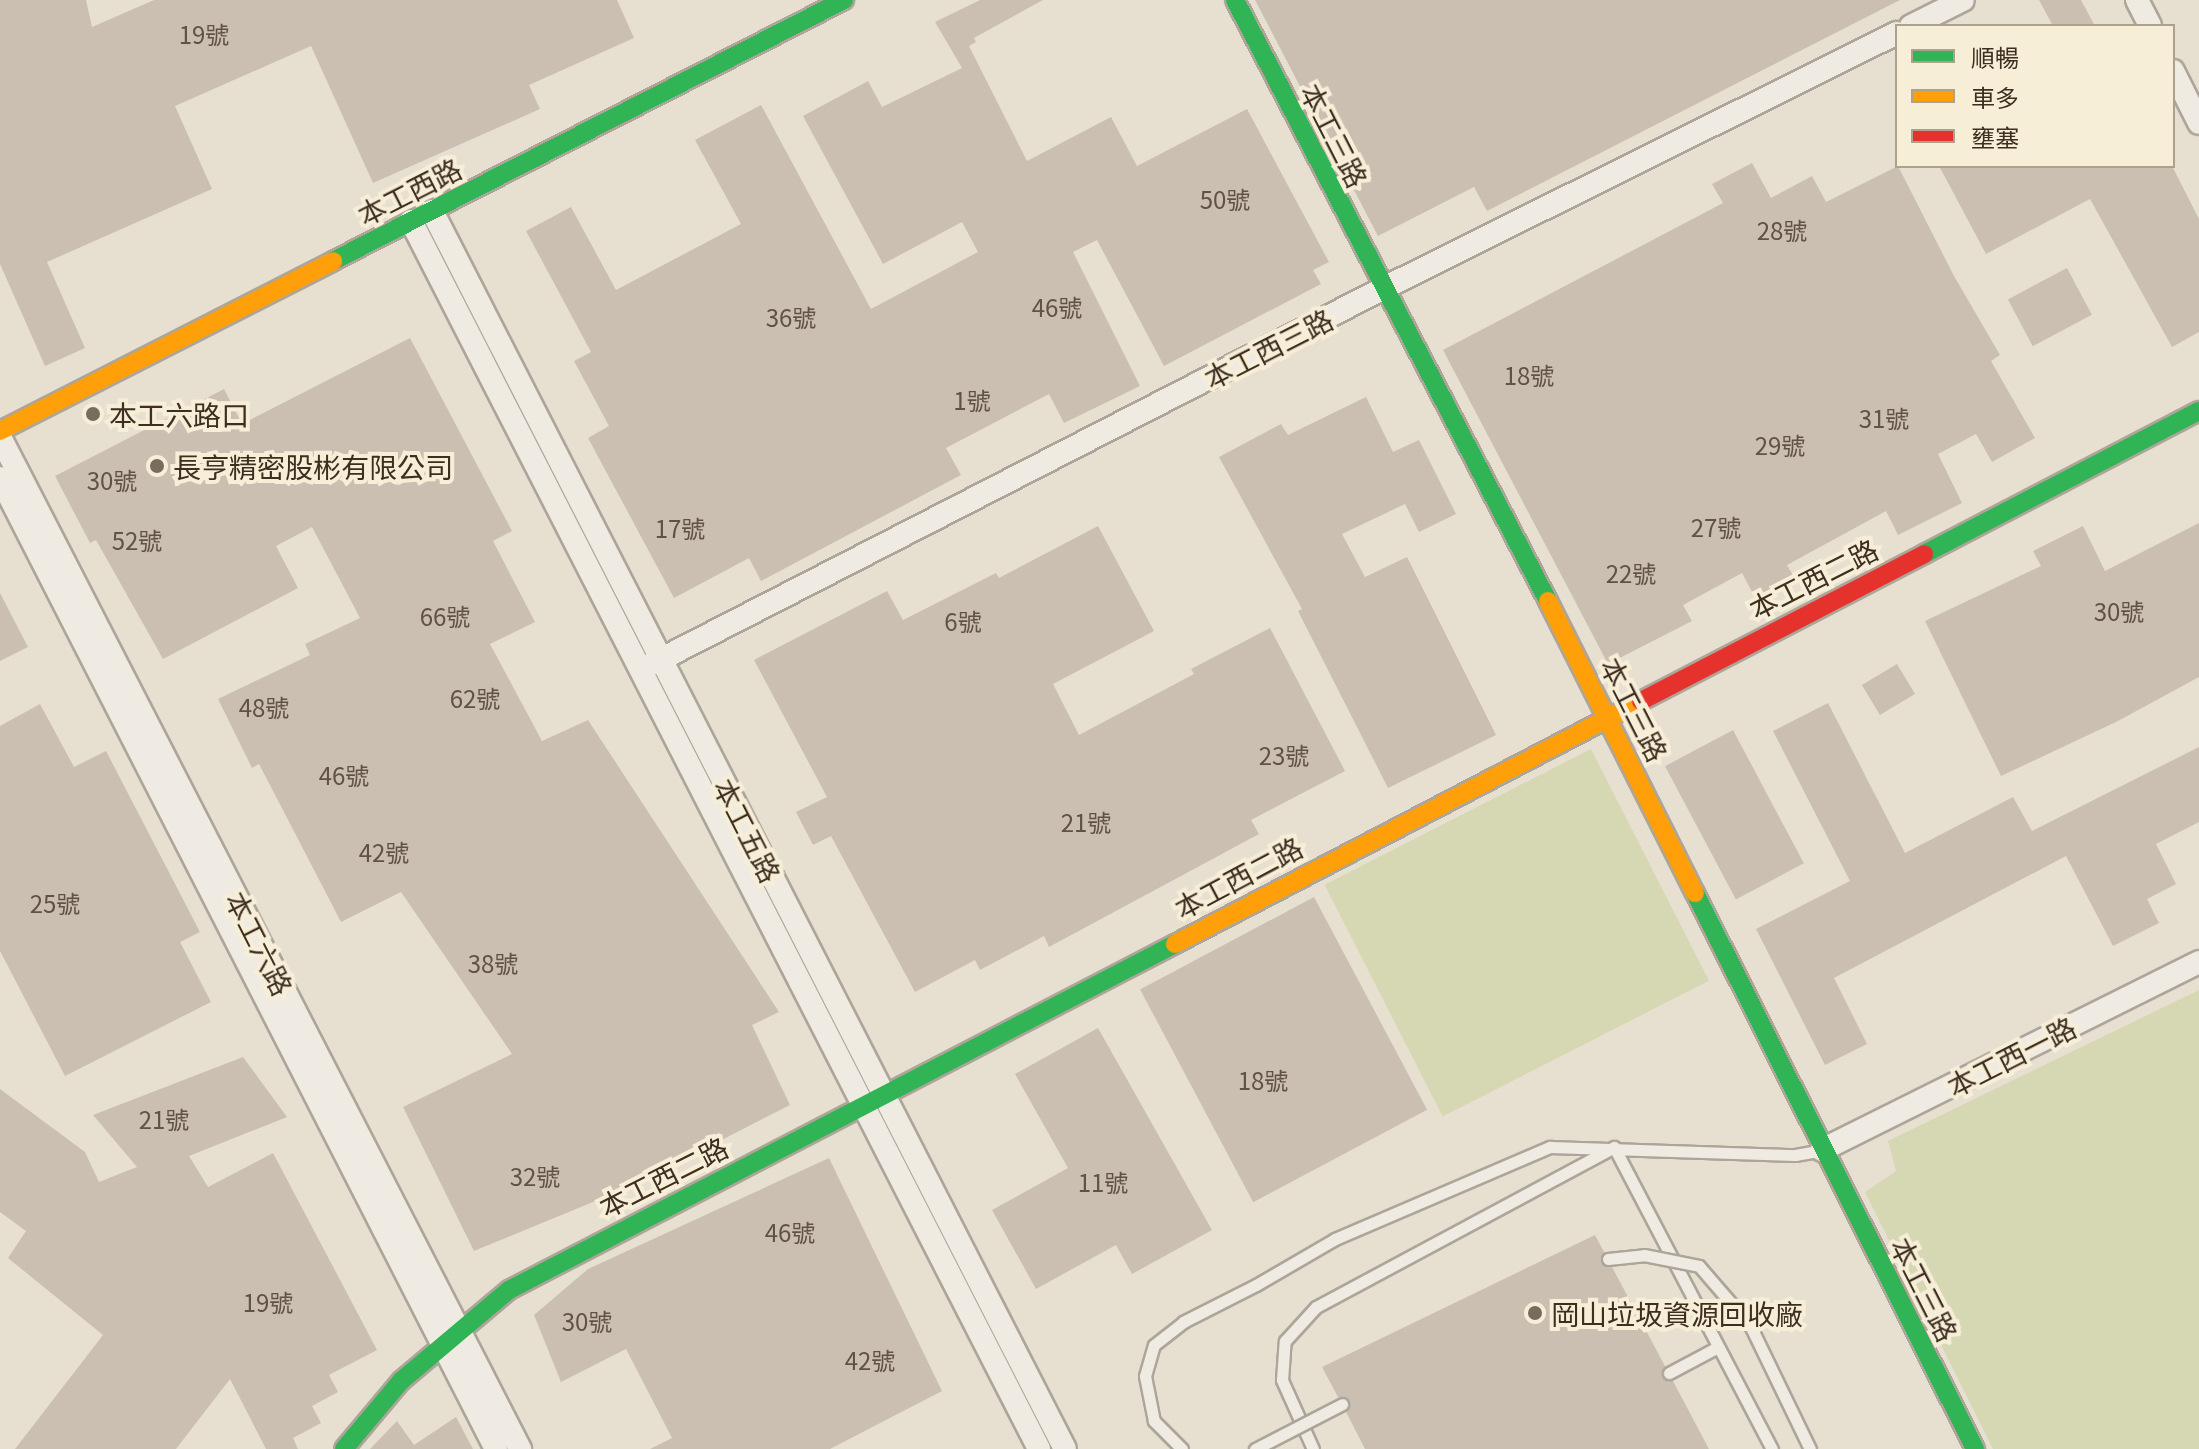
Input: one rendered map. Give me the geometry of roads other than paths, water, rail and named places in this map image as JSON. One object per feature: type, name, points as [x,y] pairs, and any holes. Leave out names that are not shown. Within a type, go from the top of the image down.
[{"type":"street","name":"本工西路","points":[[0,434],[844,0]]},
{"type":"street","name":"本工三路","points":[[1235,0],[1382,289],[1608,716],[1822,1150],[1975,1449]]},
{"type":"street","points":[[1915,24],[1963,0]]},
{"type":"street","points":[[2137,0],[2149,24]]},
{"type":"street","name":"本工西三路","points":[[652,664],[1382,289],[1895,34]]},
{"type":"street","points":[[2175,75],[2199,123]]},
{"type":"street","name":"本工五路","points":[[432,211],[863,1105],[1039,1449]]},
{"type":"street","name":"本工五路","points":[[411,221],[883,1094],[1065,1449]]},
{"type":"street","name":"本工西二路","points":[[344,1449],[401,1381],[509,1290],[2199,411]]},
{"type":"street","name":"本工六路","points":[[0,434],[451,1340],[496,1449]]},
{"type":"street","name":"本工六路","points":[[0,478],[451,1340],[520,1449]]},
{"type":"street","name":"本工西一路","points":[[1822,1150],[2199,962]]},
{"type":"lane","points":[[1182,1449],[1154,1421],[1145,1376],[1154,1345],[1183,1322],[1256,1285],[1335,1239],[1550,1147],[1795,1155],[1822,1150]]},
{"type":"lane","points":[[1614,1147],[1772,1449]]},
{"type":"lane","points":[[1313,1449],[1282,1380],[1285,1341],[1316,1307],[1614,1147]]},
{"type":"lane","points":[[1608,1259],[1644,1255],[1699,1266],[1750,1325],[1810,1449]]},
{"type":"lane","points":[[1669,1373],[1718,1347]]},
{"type":"lane","points":[[1255,1449],[1342,1404]]},
{"type":"place","name":"本工六路口","points":[[93,414]]},
{"type":"place","name":"長亨精密股彬有限公司","points":[[157,466]]},
{"type":"place","name":"岡山垃圾資源回收廠","points":[[1535,1313]]}]
